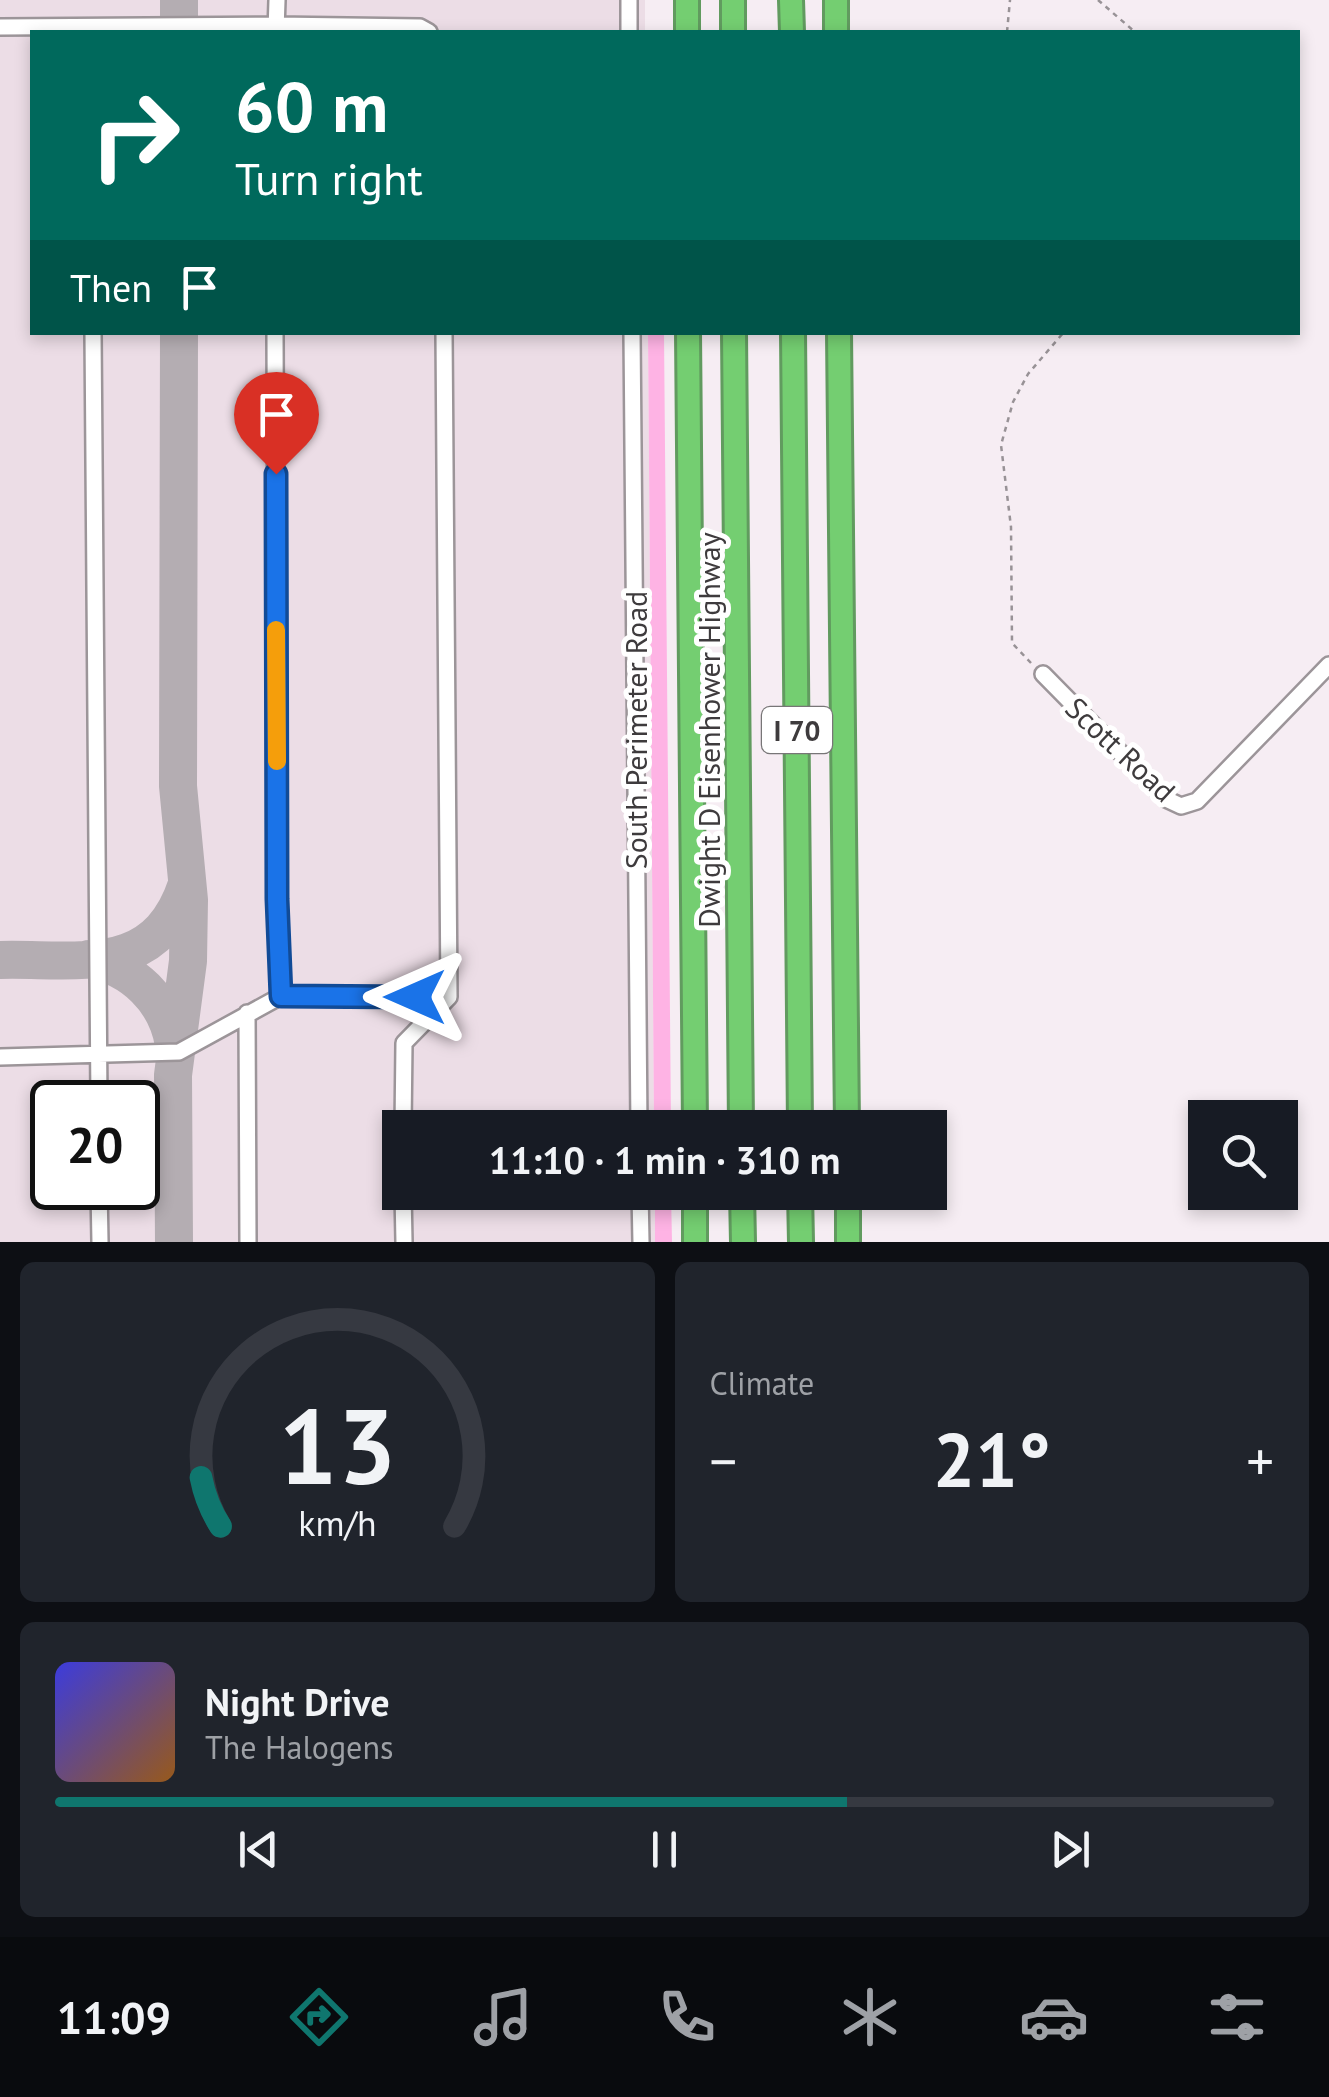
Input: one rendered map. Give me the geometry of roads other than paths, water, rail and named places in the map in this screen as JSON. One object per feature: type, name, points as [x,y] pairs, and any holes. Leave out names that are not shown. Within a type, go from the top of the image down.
[{"type":"highway","points":[[687,0],[687,30]]},
{"type":"highway","points":[[732,0],[733,30]]},
{"type":"highway","points":[[792,0],[792,30]]},
{"type":"highway","points":[[836,0],[836,30]]},
{"type":"highway","points":[[688,335],[694,1110]]},
{"type":"highway","name":"Dwight D Eisenhower Highway","points":[[734,335],[741,1110]]},
{"type":"highway","name":"I 70","points":[[792,335],[800,1110]]},
{"type":"highway","points":[[839,335],[847,1110]]},
{"type":"highway","points":[[694,1210],[694,1242]]},
{"type":"highway","points":[[742,1210],[742,1242]]},
{"type":"highway","points":[[800,1210],[800,1242]]},
{"type":"highway","points":[[848,1210],[848,1242]]},
{"type":"street","points":[[276,0],[276,28]]},
{"type":"street","points":[[629,0],[629,30]]},
{"type":"street","points":[[0,27],[425,30]]},
{"type":"street","points":[[93,335],[99,1080]]},
{"type":"street","points":[[276,335],[277,899],[281,996]]},
{"type":"street","points":[[403,1110],[404,1043],[449,998],[444,335]]},
{"type":"street","name":"South Perimeter Road","points":[[632,335],[639,1110]]},
{"type":"street","name":"Scott Road","points":[[1043,674],[1166,799],[1181,806],[1197,801],[1329,665]]},
{"type":"street","points":[[0,1057],[179,1052],[281,996],[449,998]]},
{"type":"street","points":[[247,1013],[248,1242]]},
{"type":"street","points":[[100,1210],[100,1242]]},
{"type":"street","points":[[403,1210],[404,1242]]},
{"type":"street","points":[[640,1210],[641,1242]]}]
